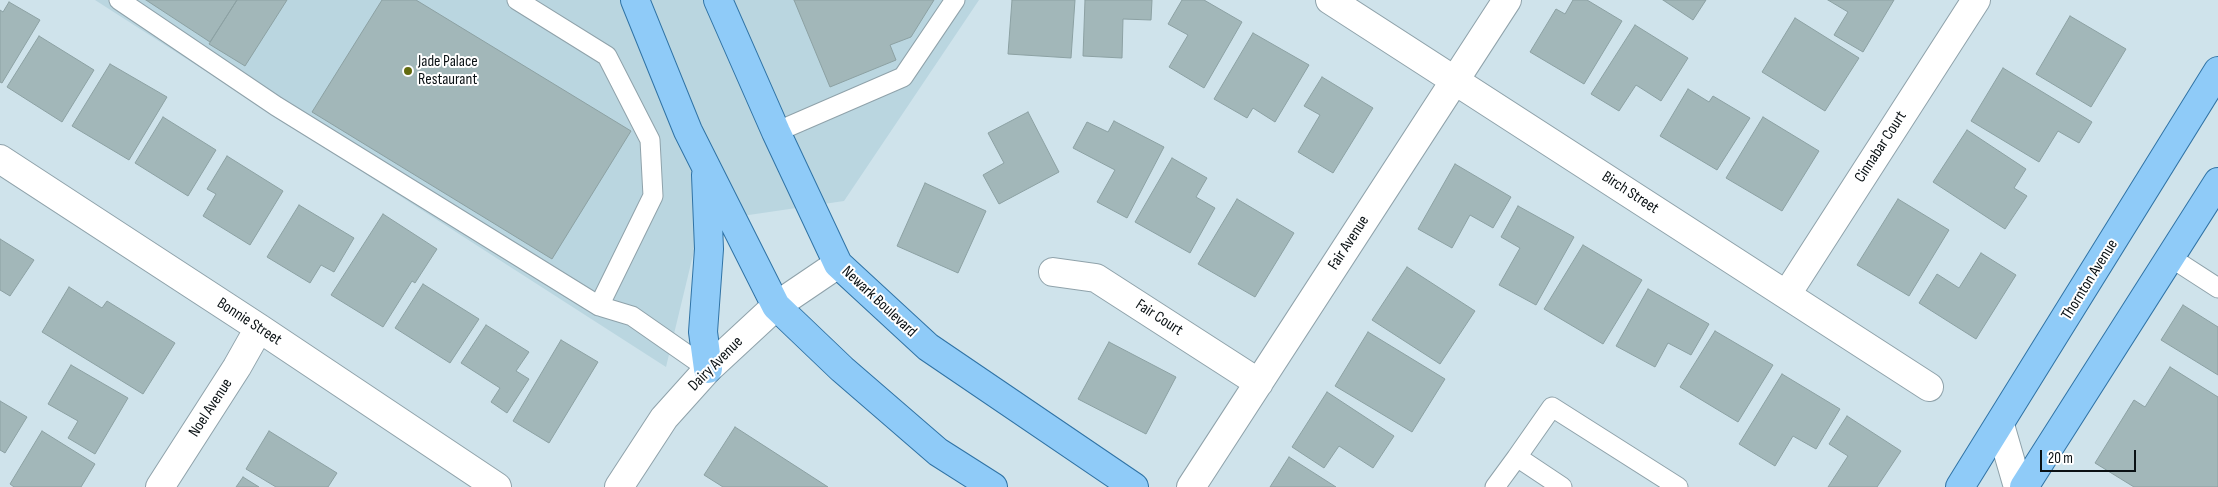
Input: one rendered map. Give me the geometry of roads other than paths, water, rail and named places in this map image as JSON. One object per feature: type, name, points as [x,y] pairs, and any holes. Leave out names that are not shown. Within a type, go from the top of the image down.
[{"type":"main road","points":[[635,0],[688,131],[776,306],[842,369],[938,452],[993,487]]},
{"type":"main road","name":"Newark Boulevard","points":[[718,0],[776,132],[838,264],[928,347],[1134,487]]},
{"type":"main road","name":"Thornton Avenue","points":[[1960,487],[2000,426],[2218,71]]},
{"type":"main road","points":[[705,166],[709,249],[703,332],[708,369]]},
{"type":"main road","points":[[2024,487],[2170,257],[2215,195]]},
{"type":"street","name":"Birch Street","points":[[1330,0],[1929,387]]},
{"type":"street","name":"Fair Avenue","points":[[1191,487],[1507,0]]},
{"type":"street","name":"Cinnabar Court","points":[[1787,294],[1976,0]]},
{"type":"street","name":"Bonnie Street","points":[[0,159],[259,328],[497,487]]},
{"type":"street","name":"Dairy Avenue","points":[[619,487],[664,418],[708,369],[776,306],[838,264]]},
{"type":"street","name":"Fair Court","points":[[1053,272],[1096,278],[1259,383]]},
{"type":"street","name":"Noel Avenue","points":[[160,487],[237,367],[259,328]]},
{"type":"street","points":[[2000,426],[2018,487]]},
{"type":"lane","points":[[119,0],[276,106],[599,306],[632,316],[708,369]]},
{"type":"lane","points":[[517,0],[607,56],[650,140],[653,196],[599,306]]},
{"type":"lane","points":[[776,132],[903,77],[955,0]]},
{"type":"lane","points":[[2170,257],[2218,288]]},
{"type":"lane","points":[[1495,487],[1552,407],[1678,487]]},
{"type":"lane","points":[[1517,457],[1562,487]]},
{"type":"place","name":"Jade Palace Restaurant","points":[[408,71]]}]
